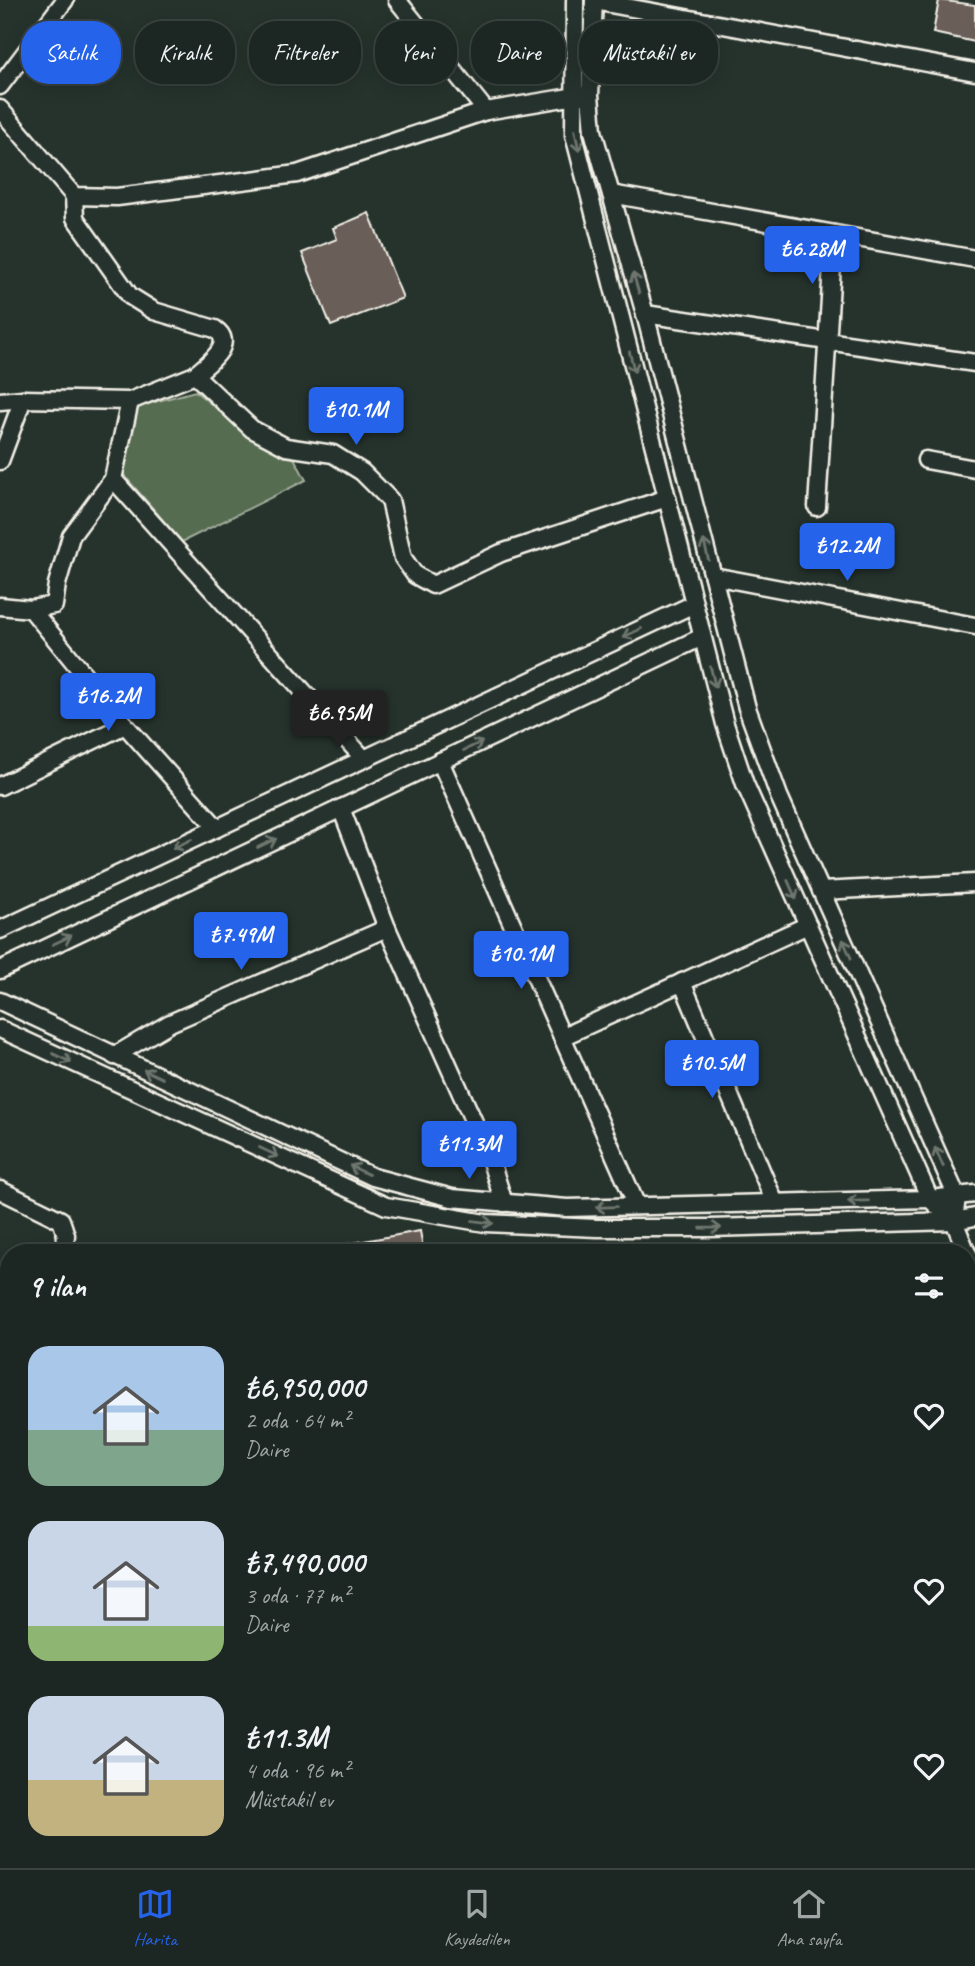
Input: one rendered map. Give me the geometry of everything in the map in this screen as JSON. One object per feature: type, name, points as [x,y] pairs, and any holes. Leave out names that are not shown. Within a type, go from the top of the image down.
[{"type":"street","points":[[0,86],[65,0]]},
{"type":"street","points":[[397,0],[486,111]]},
{"type":"street","points":[[575,0],[574,135],[724,724],[745,784],[930,1199],[954,1221],[964,1244]]},
{"type":"street","points":[[954,1221],[957,1197],[779,796],[747,708],[645,314],[593,131],[590,95],[594,0],[975,72]]},
{"type":"street","points":[[74,196],[117,197],[297,174],[486,111],[573,95],[590,95]]},
{"type":"street","points":[[0,109],[74,196],[75,218],[130,296],[154,311],[215,329],[224,342],[220,352],[195,375],[130,401],[0,401]]},
{"type":"street","points":[[611,194],[975,259]]},
{"type":"street","points":[[817,507],[834,234]]},
{"type":"street","points":[[645,314],[975,363]]},
{"type":"street","points":[[195,375],[252,429],[286,447],[333,454],[362,472],[390,500],[403,558],[415,575],[433,585],[501,553],[667,498]]},
{"type":"street","points":[[0,461],[23,399]]},
{"type":"street","points":[[0,606],[31,610],[54,604],[71,536],[113,479],[130,401]]},
{"type":"street","points":[[926,460],[975,469]]},
{"type":"street","points":[[113,479],[364,759]]},
{"type":"street","points":[[713,576],[975,626]]},
{"type":"street","points":[[0,930],[694,604]]},
{"type":"street","points":[[31,610],[125,725],[217,828]]},
{"type":"street","points":[[0,970],[702,637]]},
{"type":"street","points":[[0,786],[125,725]]},
{"type":"street","points":[[440,761],[637,1206]]},
{"type":"street","points":[[341,808],[387,928],[490,1158],[504,1203]]},
{"type":"street","points":[[821,891],[975,884]]},
{"type":"street","points":[[562,1037],[808,925]]},
{"type":"street","points":[[114,1056],[170,1023],[387,928]]},
{"type":"street","points":[[682,982],[775,1203]]},
{"type":"street","points":[[0,1001],[373,1177],[452,1198],[567,1208],[930,1199],[975,1194]]},
{"type":"street","points":[[0,1029],[386,1206],[485,1223],[597,1228],[710,1228],[954,1221],[975,1217]]},
{"type":"street","points":[[0,1190],[61,1220],[66,1234],[65,1244]]},
{"type":"green space","points":[[195,391],[254,438],[294,458],[306,480],[182,542],[122,473],[136,407]]},
{"type":"building","points":[[939,0],[975,5],[975,42],[933,33]]},
{"type":"building","points":[[369,213],[403,298],[331,326],[302,253],[337,239],[333,228]]},
{"type":"building","points":[[420,1231],[422,1244],[347,1244]]}]
